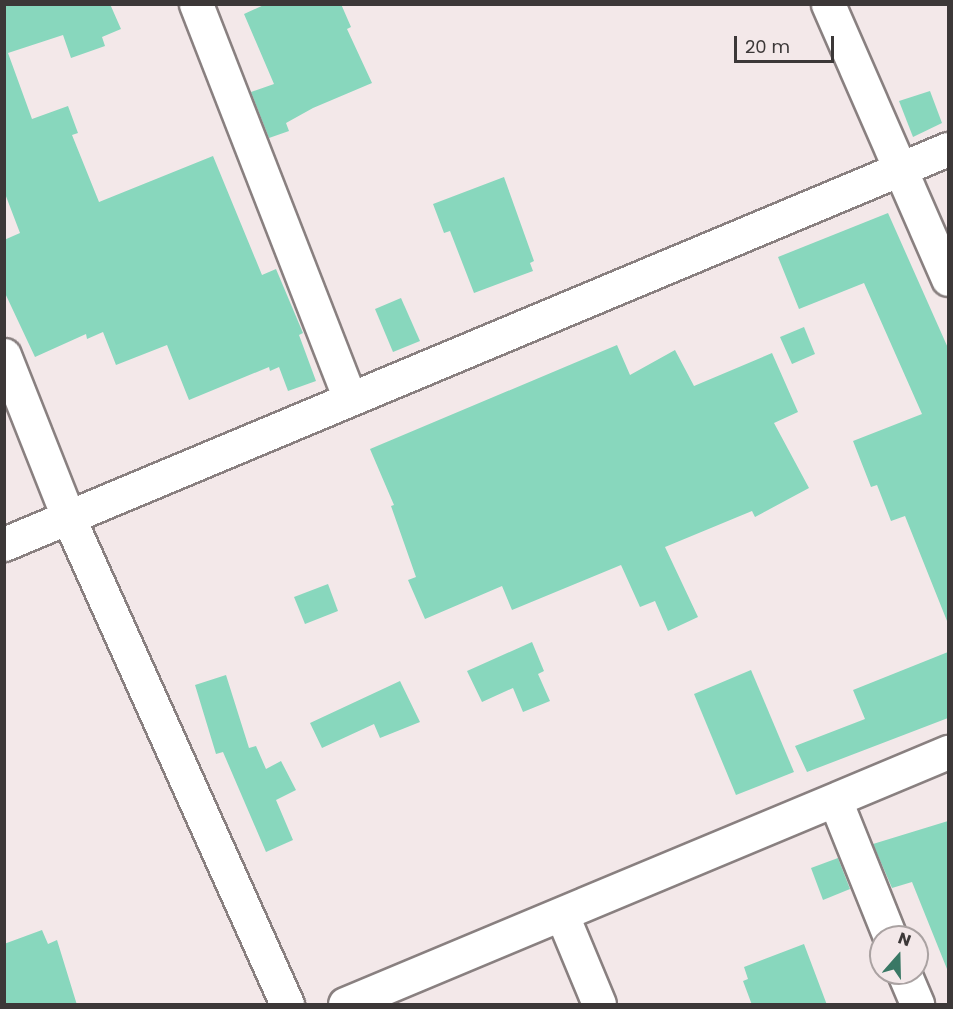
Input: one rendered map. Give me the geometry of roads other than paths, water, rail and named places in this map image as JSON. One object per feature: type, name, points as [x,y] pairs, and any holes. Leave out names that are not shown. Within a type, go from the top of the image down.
[{"type":"street","points":[[195,4],[350,398]]},
{"type":"street","points":[[828,4],[948,279]]},
{"type":"street","points":[[4,544],[69,519],[350,398],[948,149]]},
{"type":"street","points":[[4,355],[69,519],[287,1005]]},
{"type":"street","points":[[345,1005],[948,752]]},
{"type":"street","points":[[835,801],[885,925]]},
{"type":"street","points":[[562,915],[599,1005]]},
{"type":"street","points":[[909,985],[917,1005]]}]
